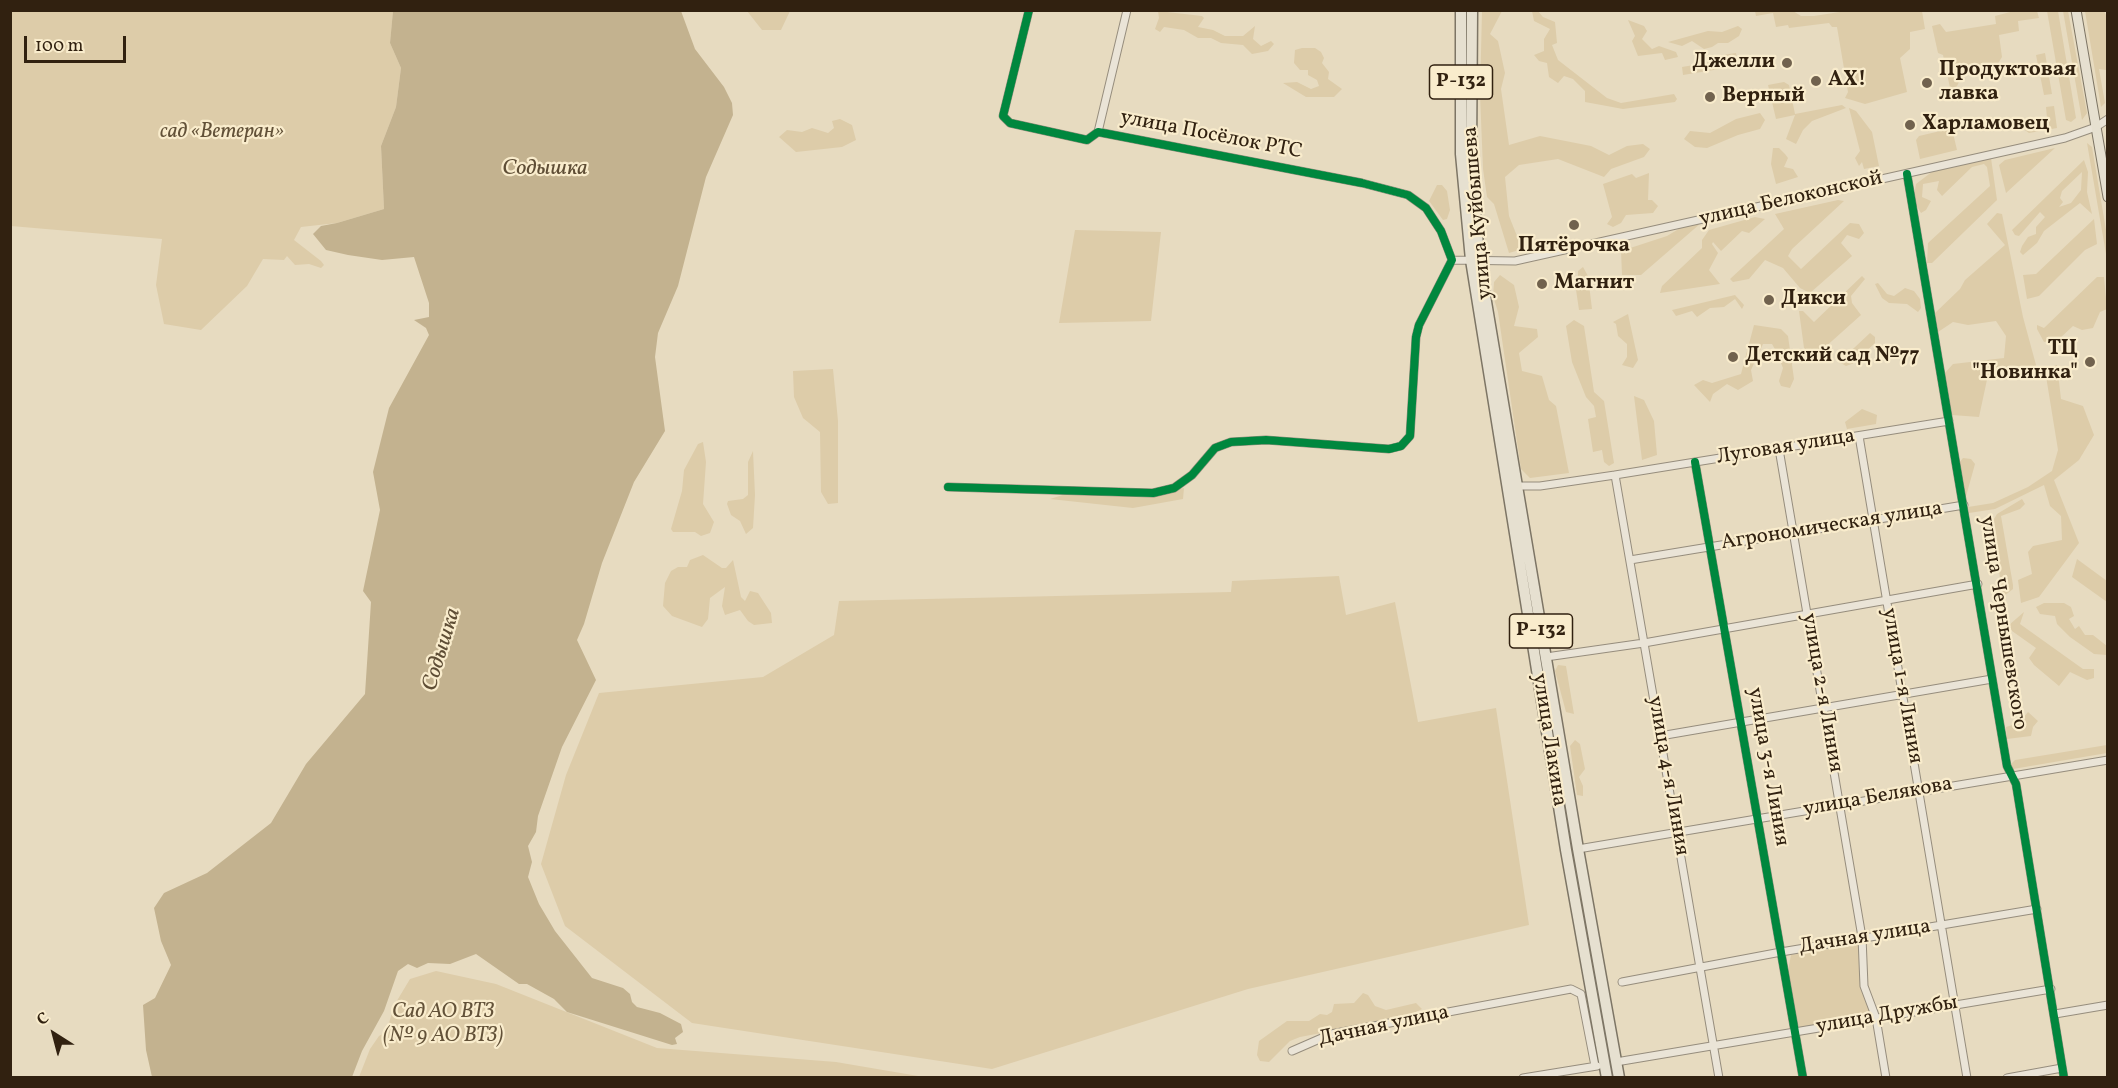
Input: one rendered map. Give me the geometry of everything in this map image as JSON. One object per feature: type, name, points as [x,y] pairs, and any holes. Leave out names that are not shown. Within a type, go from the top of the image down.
[{"type":"highway","name":"улица Куйбышева","points":[[1461,10],[1461,154],[1475,260],[1504,414]]},
{"type":"highway","name":"улица Куйбышева","points":[[1472,10],[1470,156],[1475,260]]},
{"type":"highway","name":"улица Лакина","points":[[1475,260],[1600,1066],[1607,1077]]},
{"type":"highway","name":"улица Лакина","points":[[1504,414],[1619,1077]]},
{"type":"main road","points":[[2076,10],[2108,197]]},
{"type":"street","name":"улица Посёлок РТС","points":[[1029,10],[1003,116],[1010,123],[1087,140],[1098,132],[1362,183],[1408,195],[1426,208],[1441,231],[1452,260]]},
{"type":"street","points":[[1098,132],[1127,10]]},
{"type":"street","name":"улица Белоконской","points":[[1475,260],[1515,261],[1907,174],[2065,138],[2096,127],[2108,119]]},
{"type":"street","name":"улица Чернышевского","points":[[1907,174],[2007,766],[2016,784],[2064,1077]]},
{"type":"street","points":[[948,487],[1153,493],[1174,488],[1192,475],[1215,448],[1231,442],[1266,440],[1389,449],[1401,446],[1410,436],[1416,337],[1419,325],[1452,260],[1475,260]]},
{"type":"street","name":"Луговая улица","points":[[1516,486],[1540,486],[1615,475],[1949,421]]},
{"type":"street","name":"улица 1-я Линия","points":[[1858,436],[1967,1077]]},
{"type":"street","name":"улица 2-я Линия","points":[[1779,449],[1862,937],[1864,986],[1876,1018],[1886,1077]]},
{"type":"street","name":"улица 3-я Линия","points":[[1695,462],[1803,1077]]},
{"type":"street","name":"улица 4-я Линия","points":[[1615,475],[1719,1077]]},
{"type":"street","name":"Агрономическая улица","points":[[1630,560],[1964,505]]},
{"type":"street","points":[[1546,657],[1644,643],[1978,584]]},
{"type":"street","points":[[1660,736],[1992,678]]},
{"type":"street","name":"улица Белякова","points":[[1578,849],[2108,760]]},
{"type":"street","name":"Дачная улица","points":[[1622,982],[1862,937],[2037,909]]},
{"type":"street","name":"Дачная улица","points":[[1292,1051],[1331,1034],[1571,989],[1581,994],[1600,1066]]},
{"type":"street","name":"улица Дружбы","points":[[1617,1062],[2051,989]]},
{"type":"street","points":[[2055,1014],[2108,1005]]},
{"type":"street","points":[[1523,1077],[1600,1066]]},
{"type":"street","points":[[2007,1077],[2062,1068]]},
{"type":"green space","name":"сад «Ветеран»","points":[[10,11],[393,11],[390,43],[401,68],[396,107],[381,146],[384,209],[337,223],[301,227],[294,240],[321,261],[324,265],[321,268],[309,264],[295,265],[287,256],[284,260],[263,259],[247,286],[201,330],[164,324],[156,285],[162,239],[11,226]]},
{"type":"green space","points":[[747,11],[790,11],[781,30],[762,30]]},
{"type":"green space","points":[[1158,11],[1202,16],[1204,18],[1198,27],[1213,30],[1225,36],[1243,36],[1255,26],[1253,39],[1261,46],[1271,41],[1274,44],[1268,51],[1252,54],[1243,45],[1221,43],[1211,38],[1198,38],[1184,30],[1164,27],[1160,32],[1155,29],[1159,18]]},
{"type":"green space","points":[[1482,11],[1502,11],[1490,34],[1498,41],[1505,73],[1501,89],[1509,145],[1540,136],[1591,146],[1609,155],[1627,146],[1643,144],[1650,149],[1644,157],[1611,169],[1604,177],[1558,159],[1519,165],[1505,177],[1509,216],[1521,246],[1519,250],[1509,253],[1494,204],[1487,197],[1483,169],[1480,94]]},
{"type":"green space","points":[[1532,11],[1538,11],[1543,17],[1555,22],[1557,43],[1552,45],[1558,60],[1607,98],[1621,103],[1674,94],[1677,99],[1675,102],[1623,109],[1585,102],[1585,91],[1573,79],[1564,76],[1558,83],[1549,77],[1547,63],[1539,61],[1534,55],[1544,51],[1544,39],[1550,29],[1534,21]]},
{"type":"green space","points":[[1755,11],[1793,11],[1801,16],[1814,16],[1846,11],[1922,11],[1925,29],[1910,32],[1910,49],[1900,58],[1907,92],[1865,104],[1845,98],[1848,92],[1837,27],[1832,27],[1829,23],[1789,28],[1788,25],[1776,27],[1773,13],[1756,16]]},
{"type":"green space","points":[[2014,11],[2037,11],[2039,18],[2018,21],[2019,31],[1999,35],[2002,57],[1997,65],[1963,73],[1952,97],[1943,55],[1938,53],[1932,26],[1940,24],[1946,32],[1996,24],[1995,16]]},
{"type":"green space","points":[[2047,11],[2058,11],[2076,118],[2071,122],[2066,120]]},
{"type":"green space","points":[[2063,11],[2068,11],[2087,113],[2082,120]]},
{"type":"green space","points":[[2085,11],[2104,11],[2107,17],[2107,77],[2106,70],[2099,69],[2105,103],[2101,107]]},
{"type":"green space","points":[[1628,20],[1644,26],[1647,31],[1642,39],[1652,49],[1659,46],[1676,52],[1678,57],[1665,60],[1662,53],[1638,56],[1632,41],[1635,36]]},
{"type":"green space","points":[[1738,26],[1742,29],[1739,36],[1728,43],[1718,43],[1704,49],[1692,41],[1682,46],[1668,42],[1708,31],[1722,32]]},
{"type":"green space","points":[[1315,48],[1321,52],[1324,58],[1322,63],[1329,72],[1328,79],[1342,89],[1334,97],[1306,97],[1283,83],[1297,82],[1311,89],[1319,86],[1317,80],[1308,75],[1308,70],[1300,70],[1294,63],[1295,50]]},
{"type":"green space","points":[[1736,53],[1738,66],[1683,75],[1682,67],[1723,60],[1723,55]]},
{"type":"green space","points":[[2045,53],[2052,94],[2044,95],[2036,55]]},
{"type":"green space","points":[[1784,82],[1789,85],[1795,114],[1842,105],[1846,108],[1812,121],[1803,130],[1796,144],[1786,139],[1795,115],[1776,119],[1768,85]]},
{"type":"green space","points":[[2054,106],[2057,128],[2029,133],[2022,128],[2013,130],[2008,125],[2047,118],[2046,107]]},
{"type":"green space","points":[[1849,108],[1856,111],[1872,132],[1879,166],[1864,169],[1862,162],[1859,166],[1855,158],[1860,151]]},
{"type":"green space","points":[[1760,113],[1765,120],[1760,129],[1707,148],[1695,147],[1684,139],[1690,131],[1710,133],[1736,119]]},
{"type":"green space","points":[[840,119],[852,125],[856,140],[842,147],[796,152],[779,137],[787,130],[802,132],[812,128],[828,133],[834,128],[832,121]]},
{"type":"green space","points":[[1949,129],[1953,133],[1957,150],[1920,159],[1916,140],[1919,136]]},
{"type":"green space","points":[[2087,143],[2092,147],[2107,236],[2107,260]]},
{"type":"green space","points":[[1773,148],[1779,148],[1785,154],[1788,158],[1784,167],[1793,169],[1798,177],[1776,184],[1771,164]]},
{"type":"green space","points":[[2055,148],[2006,193],[1999,165],[2005,160]]},
{"type":"green space","points":[[1991,158],[1997,200],[1932,263],[1927,263],[1928,243],[1990,186],[1987,167],[1984,164],[1972,167],[1942,196],[1937,190],[1939,181],[1923,184],[1922,197],[1931,201],[1926,210],[1921,213],[1913,200],[1916,184],[1933,171]]},
{"type":"green space","points":[[2084,160],[2088,172],[2087,192],[2092,214],[2080,203],[2044,231],[2037,243],[2023,255],[2020,252],[2022,246],[2028,237],[2036,234],[2036,227],[2045,217],[2040,212],[2019,236],[2015,235],[2012,230]],"holes":[[[2082,172],[2081,190],[2071,203],[2059,207],[2063,202],[2060,198],[2062,191]]]},
{"type":"green space","points":[[1649,173],[1648,200],[1652,200],[1658,206],[1653,213],[1626,215],[1621,223],[1613,227],[1607,224],[1612,217],[1603,184],[1632,174],[1636,178]]},
{"type":"green space","points":[[1437,185],[1442,185],[1447,191],[1450,210],[1447,219],[1443,220],[1429,201]]},
{"type":"green space","points":[[1838,200],[1844,201],[1792,249],[1788,256],[1801,269],[1850,223],[1859,224],[1864,233],[1859,239],[1847,235],[1841,243],[1852,256],[1810,293],[1800,288],[1783,268],[1765,260],[1749,279],[1733,282],[1730,279],[1784,229],[1775,214]]},
{"type":"green space","points":[[1997,213],[2002,214],[2023,317],[2036,365],[2032,375],[1988,375],[1979,417],[1952,415],[1944,374],[1953,364],[2004,358],[2006,336],[1996,321],[1968,325],[1953,322],[1938,332],[1935,313],[1960,289],[1965,280],[2005,245],[1987,224]]},
{"type":"green space","points":[[1755,217],[1765,219],[1749,233],[1742,231],[1721,251],[1713,242],[1718,253],[1709,270],[1720,284],[1660,293],[1662,286],[1702,248],[1702,240],[1709,230]]},
{"type":"green space","points":[[2094,219],[2097,244],[2085,250],[2039,296],[2027,299],[2023,275],[2036,274]]},
{"type":"green space","points":[[1701,223],[1641,275],[1622,275],[1621,251],[1667,236],[1687,224]]},
{"type":"green space","points":[[1075,230],[1161,232],[1151,321],[1059,323]]},
{"type":"green space","points":[[1583,267],[1588,276],[1592,309],[1579,310],[1575,283],[1578,282],[1578,271]]},
{"type":"green space","points":[[1500,275],[1514,285],[1519,307],[1514,326],[1537,329],[1538,337],[1519,353],[1522,371],[1542,376],[1549,400],[1556,406],[1569,473],[1530,478],[1521,469],[1498,312],[1493,296],[1494,282]]},
{"type":"green space","points":[[1862,276],[1865,279],[1851,296],[1852,303],[1861,315],[1813,358],[1804,348],[1799,311],[1803,311],[1814,322]]},
{"type":"green space","points":[[2097,277],[2104,277],[2107,309],[2100,312],[2093,328],[2082,330],[2073,326],[2059,339],[2044,342],[2037,325],[2044,328]]},
{"type":"green space","points":[[1878,283],[1887,294],[1894,296],[1905,288],[1914,291],[1920,299],[1921,308],[1918,312],[1907,304],[1889,303],[1882,298],[1875,284]]},
{"type":"green space","points":[[1735,295],[1744,305],[1742,309],[1735,299],[1724,307],[1710,308],[1697,317],[1692,311],[1676,316],[1672,310]]},
{"type":"green space","points":[[1628,314],[1638,360],[1633,368],[1622,365],[1627,357],[1627,344],[1618,336],[1616,324],[1613,322]]},
{"type":"green space","points":[[1574,320],[1584,326],[1594,392],[1604,401],[1614,463],[1609,466],[1604,462],[1602,450],[1593,452],[1588,419],[1596,417],[1594,406],[1586,397],[1572,362],[1566,326]]},
{"type":"green space","points":[[1754,325],[1781,329],[1788,336],[1794,379],[1790,388],[1781,386],[1779,381],[1783,368],[1772,344],[1763,344],[1751,370],[1753,381],[1738,390],[1727,384],[1713,394],[1710,402],[1694,385],[1703,380],[1712,383],[1741,374]]},
{"type":"green space","points":[[1870,333],[1875,337],[1875,343],[1861,356],[1860,361],[1846,366],[1839,362]]},
{"type":"green space","points":[[2057,365],[2061,399],[2083,406],[2094,435],[2079,460],[2054,480],[2079,543],[2039,597],[2021,603],[2018,580],[2032,574],[2028,552],[2033,546],[2062,540],[2061,516],[2050,506],[2044,485],[1995,509],[1969,513],[1968,507],[1993,503],[2028,487],[2052,471],[2058,450],[2045,370]]},
{"type":"green space","points":[[833,369],[838,421],[838,503],[828,504],[821,492],[820,432],[803,418],[794,397],[793,371]]},
{"type":"green space","points":[[1634,396],[1644,400],[1654,421],[1657,455],[1642,460]]},
{"type":"green space","points":[[1862,409],[1877,415],[1876,424],[1847,429],[1845,422]]},
{"type":"green space","points":[[703,442],[706,462],[703,504],[714,522],[710,533],[701,536],[695,532],[673,532],[671,529],[682,491],[684,470],[698,444]]},
{"type":"green space","points":[[753,451],[755,495],[753,528],[746,534],[740,521],[731,515],[727,504],[728,501],[743,499],[748,495],[748,462]]},
{"type":"green space","points":[[1963,458],[1971,459],[1975,464],[1965,500],[1959,463]]},
{"type":"green space","points":[[1184,488],[1183,499],[1133,508],[1050,499],[1069,493],[1155,495]]},
{"type":"green space","points":[[2022,499],[2025,504],[2020,509],[2001,516],[2013,585],[2013,589],[2004,596],[2001,590],[1994,519],[1997,514]]},
{"type":"green space","points":[[703,555],[722,568],[726,568],[733,560],[741,597],[745,601],[750,591],[758,593],[771,613],[772,623],[754,625],[740,610],[725,615],[722,606],[725,587],[710,598],[708,619],[702,627],[672,616],[663,606],[665,583],[671,571],[678,567],[687,567],[690,560]]},
{"type":"green space","points":[[2077,559],[2107,581],[2107,602],[2072,577]]},
{"type":"green space","points":[[1339,576],[1346,615],[1395,602],[1418,722],[1496,708],[1529,925],[1248,989],[992,1069],[692,1023],[565,926],[541,864],[566,775],[599,693],[763,677],[834,635],[839,601],[1231,592],[1232,581]]},
{"type":"green space","points":[[2044,603],[2064,603],[2071,607],[2074,616],[2069,619],[2075,629],[2079,626],[2085,635],[2093,635],[2107,646],[2107,655],[2094,654],[2070,637],[2057,624],[2055,616],[2040,614],[2036,607]]},
{"type":"green space","points":[[2024,612],[2020,624],[2083,669],[2094,669],[2094,678],[2087,680],[2070,672],[2059,686],[2034,665],[2029,658],[2036,648],[2012,631],[2009,625]]},
{"type":"green space","points":[[1558,665],[1566,666],[1574,714],[1566,712],[1555,671]]},
{"type":"green space","points":[[2028,712],[2038,721],[2033,727],[2031,736],[2007,739],[2006,727],[2019,723]]},
{"type":"green space","points":[[1575,740],[1580,744],[1585,769],[1579,777],[1583,786],[1583,796],[1577,795],[1570,746]]},
{"type":"green space","points":[[2107,745],[2107,753],[2013,769],[2010,765],[2015,760]]},
{"type":"green space","points":[[1859,944],[1860,982],[1874,1017],[1802,1029],[1798,1025],[1788,971],[1791,955]]},
{"type":"green space","name":"Сад АО ВТЗ (№ 9 АО ВТЗ)","points":[[436,971],[496,984],[657,1048],[836,1062],[924,1077],[359,1077],[370,1049],[379,1036],[386,1032],[395,1004],[410,979]]},
{"type":"green space","points":[[1363,993],[1368,995],[1375,1006],[1386,1010],[1416,1003],[1422,1009],[1406,1017],[1300,1037],[1290,1041],[1269,1062],[1260,1061],[1257,1055],[1259,1041],[1287,1021],[1309,1021],[1320,1014],[1327,1015],[1332,1012],[1334,1004],[1354,1003]]},
{"type":"water","name":"Содышка","points":[[393,11],[681,11],[695,49],[724,87],[732,103],[733,115],[706,177],[678,286],[658,333],[655,357],[665,431],[634,482],[602,563],[577,640],[596,680],[562,747],[538,816],[536,832],[528,846],[532,862],[528,877],[539,904],[555,931],[592,978],[623,988],[630,994],[632,1002],[637,1007],[660,1013],[681,1024],[683,1032],[675,1038],[677,1044],[672,1045],[567,1012],[554,999],[527,984],[519,984],[476,954],[450,964],[428,963],[417,968],[408,964],[398,971],[384,1011],[362,1051],[352,1077],[152,1077],[146,1050],[143,1005],[155,998],[171,965],[161,941],[154,908],[164,893],[207,873],[271,823],[306,764],[365,694],[371,602],[363,591],[380,510],[373,472],[389,408],[429,335],[426,328],[414,320],[429,317],[429,303],[414,257],[382,260],[326,250],[313,234],[321,226],[384,209],[381,146],[396,107],[401,68],[390,43]]},
{"type":"cycle path","points":[[948,487],[1153,493],[1174,488],[1192,475],[1215,448],[1231,442],[1266,440],[1389,449],[1401,446],[1410,436],[1416,337],[1419,325],[1452,260],[1441,231],[1426,208],[1408,195],[1362,183],[1098,132],[1087,140],[1010,123],[1003,116],[1029,10]]},
{"type":"cycle path","points":[[1907,174],[2007,766],[2016,784],[2064,1078]]},
{"type":"cycle path","points":[[1695,462],[1803,1078]]},
{"type":"place","name":"Джелли","points":[[1787,63]]},
{"type":"place","name":"АХ!","points":[[1816,81]]},
{"type":"place","name":"Продуктовая лавка","points":[[1927,83]]},
{"type":"place","name":"Верный","points":[[1710,97]]},
{"type":"place","name":"Харламовец","points":[[1910,125]]},
{"type":"place","name":"Пятёрочка","points":[[1574,225]]},
{"type":"place","name":"Магнит","points":[[1542,284]]},
{"type":"place","name":"Дикси","points":[[1769,300]]},
{"type":"place","name":"Детский сад №77","points":[[1733,357]]},
{"type":"place","name":"ТЦ \"Новинка\"","points":[[2090,362]]}]
